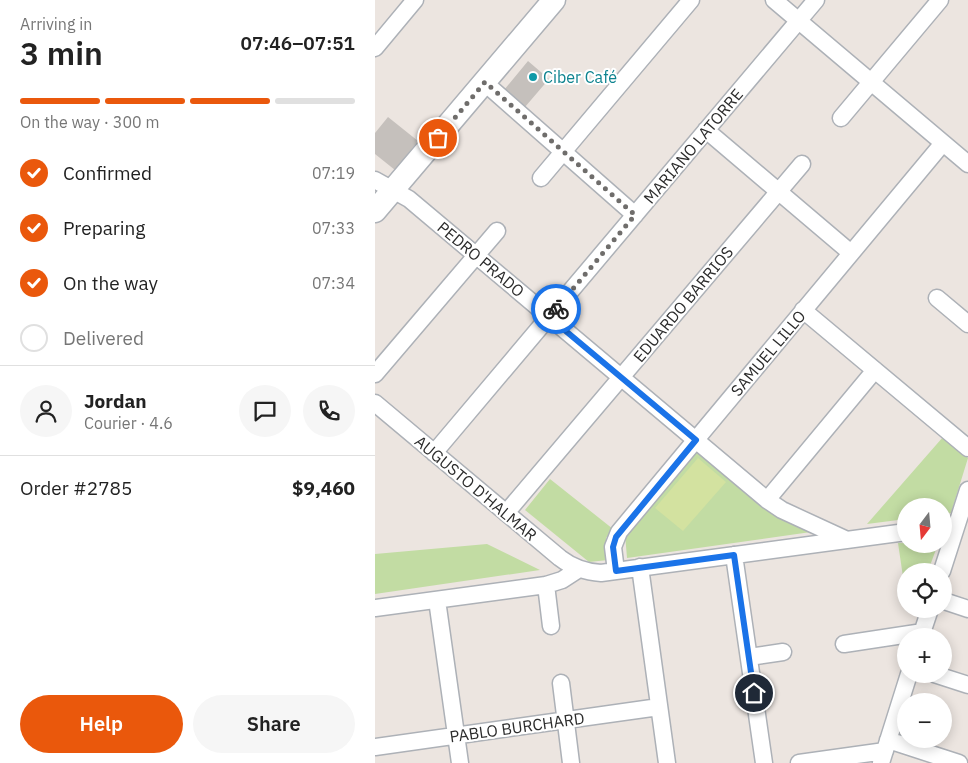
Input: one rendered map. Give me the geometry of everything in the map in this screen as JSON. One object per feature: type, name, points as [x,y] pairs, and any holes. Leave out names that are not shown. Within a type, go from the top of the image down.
[{"type":"main road","points":[[375,211],[384,185],[485,82],[552,0]]},
{"type":"street","points":[[375,48],[415,0]]},
{"type":"street","points":[[541,178],[691,0]]},
{"type":"street","points":[[774,0],[968,164]]},
{"type":"street","name":"MARIANO LATORRE","points":[[434,453],[816,0]]},
{"type":"street","points":[[841,118],[940,0]]},
{"type":"street","points":[[485,82],[635,215]]},
{"type":"street","points":[[707,130],[851,253]]},
{"type":"street","name":"SAMUEL LILLO","points":[[616,571],[613,547],[616,537],[943,143]]},
{"type":"street","name":"EDUARDO BARRIOS","points":[[506,513],[802,164]]},
{"type":"street","name":"PEDRO PRADO","points":[[384,185],[409,198],[767,500],[782,510],[847,540]]},
{"type":"street","points":[[375,374],[497,230]]},
{"type":"street","points":[[937,298],[968,324]]},
{"type":"street","points":[[803,310],[968,448]]},
{"type":"street","points":[[767,500],[875,370]]},
{"type":"street","name":"AUGUSTO D'HALMAR","points":[[375,403],[560,558],[579,569],[601,573],[897,533]]},
{"type":"street","points":[[945,563],[968,490]]},
{"type":"street","points":[[734,555],[764,763]]},
{"type":"street","points":[[640,568],[667,763]]},
{"type":"street","points":[[375,608],[546,585],[562,580],[579,569]]},
{"type":"street","points":[[546,585],[551,626]]},
{"type":"street","points":[[437,600],[460,763]]},
{"type":"street","points":[[952,604],[968,609]]},
{"type":"street","points":[[844,644],[897,637]]},
{"type":"street","points":[[749,657],[783,652]]},
{"type":"street","points":[[952,680],[968,685]]},
{"type":"street","points":[[561,683],[571,763]]},
{"type":"street","points":[[885,751],[906,683]]},
{"type":"street","name":"PABLO BURCHARD","points":[[375,747],[659,707]]},
{"type":"street","points":[[799,763],[885,751],[959,763]]},
{"type":"green space","points":[[943,437],[968,458],[953,507],[953,498],[897,498],[897,520],[867,524]]},
{"type":"green space","points":[[698,449],[818,531],[627,558],[625,534]]},
{"type":"green space","points":[[698,458],[726,482],[683,531],[655,508]]},
{"type":"green space","points":[[550,479],[613,529],[606,538],[608,560],[589,562],[525,510]]},
{"type":"green space","points":[[487,544],[540,570],[375,594],[375,554]]},
{"type":"green space","points":[[899,553],[935,553],[931,563],[901,563]]},
{"type":"building","points":[[528,61],[549,79],[525,107],[504,90]]},
{"type":"building","points":[[388,117],[418,141],[395,170],[375,154],[375,133]]},
{"type":"way so far","points":[[438,138],[485,82],[635,215],[556,309]]},
{"type":"place","name":"Ciber Café","points":[[533,77]]},
{"type":"route","points":[[556,309],[549,317],[696,440],[619,532],[613,547],[616,571],[734,555],[754,693]]}]
